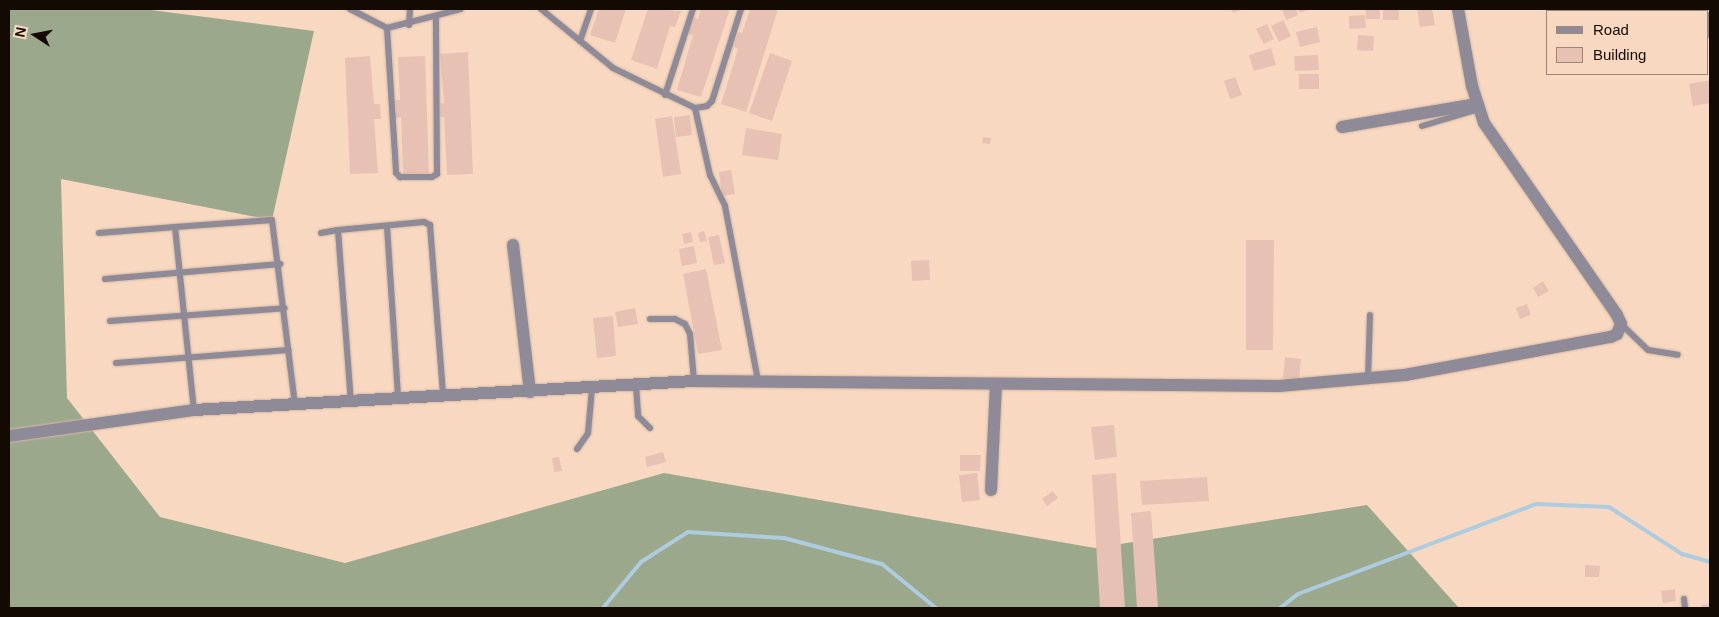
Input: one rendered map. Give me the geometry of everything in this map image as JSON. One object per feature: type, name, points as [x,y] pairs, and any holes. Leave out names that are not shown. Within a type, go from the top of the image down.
[{"type":"street","points":[[9,436],[194,410],[694,381],[758,380],[1279,386],[1412,374],[1611,337],[1617,334],[1621,324],[1484,123],[1478,107],[1458,9]]},
{"type":"street","points":[[1342,128],[1478,107]]},
{"type":"street","points":[[513,245],[530,392]]},
{"type":"street","points":[[991,490],[996,384]]},
{"type":"lane","points":[[350,9],[387,28],[409,25],[461,9]]},
{"type":"lane","points":[[409,25],[410,9]]},
{"type":"lane","points":[[541,9],[613,68],[695,108],[707,106],[712,101],[741,9]]},
{"type":"lane","points":[[580,41],[591,9]]},
{"type":"lane","points":[[665,95],[693,9]]},
{"type":"lane","points":[[387,28],[396,173],[400,177],[432,177],[437,174],[436,16]]},
{"type":"lane","points":[[1422,126],[1478,107]]},
{"type":"lane","points":[[695,108],[710,176],[725,206],[758,380]]},
{"type":"lane","points":[[99,233],[272,220],[280,264],[295,405]]},
{"type":"lane","points":[[321,233],[424,222],[433,231],[443,395]]},
{"type":"lane","points":[[175,226],[187,359],[194,410]]},
{"type":"lane","points":[[387,226],[398,398]]},
{"type":"lane","points":[[338,230],[352,402]]},
{"type":"lane","points":[[106,279],[280,264]]},
{"type":"lane","points":[[110,321],[285,308]]},
{"type":"lane","points":[[1368,378],[1370,315]]},
{"type":"lane","points":[[650,319],[675,319],[685,324],[690,334],[694,381]]},
{"type":"lane","points":[[1621,324],[1648,350],[1678,355]]},
{"type":"lane","points":[[116,363],[288,350]]},
{"type":"lane","points":[[636,385],[638,416],[650,428]]},
{"type":"lane","points":[[577,449],[588,433],[592,388]]},
{"type":"lane","points":[[1684,599],[1686,608]]},
{"type":"green space","points":[[9,9],[143,9],[314,31],[272,220],[61,179],[67,398],[160,517],[345,563],[664,473],[1095,548],[1367,505],[1459,608],[9,608]]},
{"type":"building","points":[[599,9],[626,9],[615,43],[590,35]]},
{"type":"building","points":[[648,9],[681,11],[675,27],[670,26],[657,69],[631,60]]},
{"type":"building","points":[[701,9],[730,9],[701,97],[677,90],[693,35],[688,34],[693,17],[698,19]]},
{"type":"building","points":[[750,9],[778,9],[746,112],[721,104],[738,49],[733,46],[738,32],[742,33]]},
{"type":"building","points":[[1231,9],[1243,9],[1233,13]]},
{"type":"building","points":[[1282,9],[1296,9],[1298,15],[1286,20]]},
{"type":"building","points":[[1298,9],[1309,9],[1300,13]]},
{"type":"building","points":[[1366,9],[1380,9],[1380,19],[1366,19]]},
{"type":"building","points":[[1383,9],[1399,9],[1399,20],[1383,20]]},
{"type":"building","points":[[1417,9],[1432,9],[1435,25],[1420,27]]},
{"type":"building","points":[[1365,15],[1366,28],[1349,29],[1349,16]]},
{"type":"building","points":[[1283,20],[1291,36],[1279,42],[1271,26]]},
{"type":"building","points":[[1267,24],[1274,39],[1264,44],[1256,29]]},
{"type":"building","points":[[1317,27],[1320,42],[1300,47],[1296,32]]},
{"type":"building","points":[[1358,35],[1374,36],[1373,51],[1357,50]]},
{"type":"building","points":[[1271,48],[1276,65],[1254,71],[1249,55]]},
{"type":"building","points":[[468,52],[473,174],[447,175],[444,117],[440,117],[439,104],[444,103],[440,54]]},
{"type":"building","points":[[770,53],[792,61],[772,121],[749,113]]},
{"type":"building","points":[[1318,55],[1319,70],[1295,71],[1294,56]]},
{"type":"building","points":[[370,56],[374,104],[380,104],[381,119],[374,119],[378,173],[350,174],[345,58]]},
{"type":"building","points":[[425,56],[429,174],[403,173],[401,117],[396,118],[395,100],[400,100],[398,57]]},
{"type":"building","points":[[1299,74],[1319,74],[1319,89],[1299,89]]},
{"type":"building","points":[[1235,77],[1242,95],[1230,99],[1224,81]]},
{"type":"building","points":[[1710,80],[1710,103],[1693,106],[1689,84]]},
{"type":"building","points":[[690,115],[692,135],[676,137],[674,117]]},
{"type":"building","points":[[672,116],[681,174],[663,177],[655,119]]},
{"type":"building","points":[[746,128],[782,134],[778,160],[742,155]]},
{"type":"building","points":[[983,137],[991,138],[990,144],[982,143]]},
{"type":"building","points":[[731,170],[735,194],[722,196],[719,172]]},
{"type":"building","points":[[704,231],[707,241],[700,242],[698,233]]},
{"type":"building","points":[[691,232],[693,242],[684,244],[682,234]]},
{"type":"building","points":[[719,235],[725,263],[714,265],[708,237]]},
{"type":"building","points":[[1246,240],[1274,240],[1273,350],[1246,350]]},
{"type":"building","points":[[694,246],[697,263],[682,266],[679,249]]},
{"type":"building","points":[[929,260],[930,280],[912,281],[911,261]]},
{"type":"building","points":[[706,269],[722,350],[698,354],[683,274]]},
{"type":"building","points":[[1543,281],[1549,291],[1538,297],[1533,288]]},
{"type":"building","points":[[1527,304],[1531,315],[1520,319],[1516,308]]},
{"type":"building","points":[[635,308],[638,324],[618,327],[615,312]]},
{"type":"building","points":[[613,316],[616,356],[597,358],[593,318]]},
{"type":"building","points":[[1285,357],[1301,359],[1299,380],[1283,378]]},
{"type":"building","points":[[1114,425],[1117,457],[1095,460],[1091,427]]},
{"type":"building","points":[[663,452],[666,462],[647,467],[645,457]]},
{"type":"building","points":[[960,455],[981,455],[980,471],[960,471]]},
{"type":"building","points":[[559,457],[562,471],[554,472],[552,458]]},
{"type":"building","points":[[977,473],[980,500],[962,502],[959,475]]},
{"type":"building","points":[[1116,473],[1125,608],[1100,608],[1092,475]]},
{"type":"building","points":[[1207,477],[1209,501],[1142,505],[1140,481]]},
{"type":"building","points":[[1053,491],[1058,498],[1047,506],[1042,499]]},
{"type":"building","points":[[1151,511],[1158,608],[1137,608],[1131,513]]},
{"type":"building","points":[[1585,565],[1600,566],[1599,577],[1585,577]]},
{"type":"building","points":[[1675,589],[1676,601],[1663,603],[1661,591]]},
{"type":"building","points":[[1710,604],[1710,608],[1701,608],[1701,605]]},
{"type":"waterway","points":[[1280,608],[1298,594],[1536,504],[1609,507],[1682,554],[1710,562]]},
{"type":"waterway","points":[[603,608],[641,562],[688,532],[784,538],[882,564],[936,608]]}]
